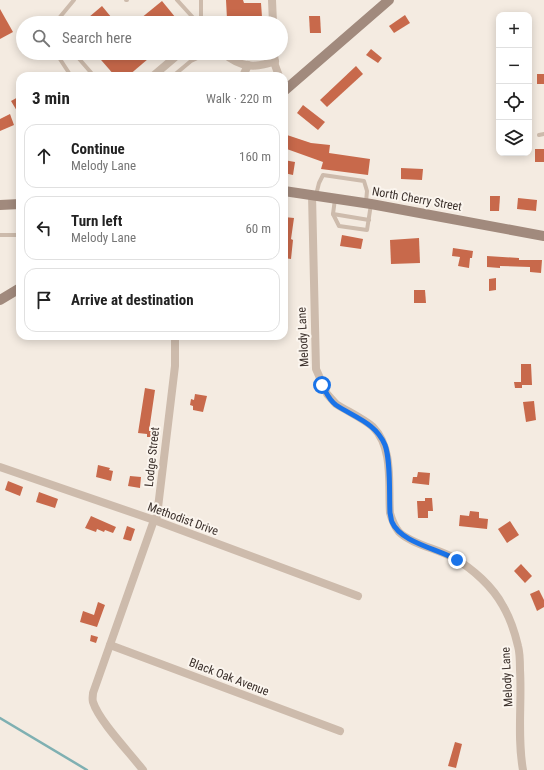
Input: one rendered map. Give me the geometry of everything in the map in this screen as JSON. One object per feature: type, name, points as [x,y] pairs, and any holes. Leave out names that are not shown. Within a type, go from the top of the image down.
[{"type":"main road","points":[[288,88],[388,0]]},
{"type":"main road","name":"North Cherry Street","points":[[288,192],[336,198],[544,236]]},
{"type":"main road","points":[[0,205],[16,204]]},
{"type":"main road","points":[[0,300],[16,290]]},
{"type":"street","points":[[272,0],[273,16]]},
{"type":"street","points":[[158,72],[172,60]]},
{"type":"street","points":[[231,60],[248,65],[261,66],[270,60]]},
{"type":"street","points":[[275,60],[278,72]]},
{"type":"street","points":[[245,72],[248,65]]},
{"type":"street","name":"Melody Lane","points":[[314,195],[314,341],[316,369],[326,394],[336,404],[372,426],[382,440],[387,453],[390,513],[392,522],[399,532],[407,538],[442,552],[457,560],[481,579],[491,589],[503,606],[519,647],[521,685],[520,744],[522,770]]},
{"type":"street","name":"Lodge Street","points":[[143,770],[109,728],[97,710],[93,700],[93,693],[154,520],[157,516],[175,366],[175,340]]},
{"type":"street","name":"Methodist Drive","points":[[0,467],[154,520],[358,596]]},
{"type":"street","name":"Black Oak Avenue","points":[[110,645],[340,731]]},
{"type":"lane","points":[[61,16],[74,0]]},
{"type":"lane","points":[[177,0],[192,16]]},
{"type":"lane","points":[[201,0],[201,16]]},
{"type":"lane","points":[[61,60],[68,72]]},
{"type":"lane","points":[[80,60],[91,72]]},
{"type":"lane","points":[[178,72],[193,60]]},
{"type":"lane","points":[[314,195],[323,175],[364,181],[369,204],[368,230],[339,226],[333,214],[336,198]]},
{"type":"lane","points":[[333,214],[369,220]]},
{"type":"lane","points":[[0,235],[16,235]]},
{"type":"building","points":[[226,0],[243,0],[244,3],[261,3],[262,16],[227,16]]},
{"type":"building","points":[[162,1],[174,16],[144,16]]},
{"type":"building","points":[[102,6],[110,16],[90,16]]},
{"type":"building","points":[[0,9],[13,32],[0,39]]},
{"type":"building","points":[[405,15],[410,23],[394,33],[389,26]]},
{"type":"building","points":[[309,16],[320,16],[321,33],[310,33]]},
{"type":"building","points":[[371,49],[382,58],[378,63],[366,55]]},
{"type":"building","points":[[101,60],[147,60],[133,72],[112,72]]},
{"type":"building","points":[[356,66],[363,74],[327,107],[320,100]]},
{"type":"building","points":[[537,74],[544,74],[544,84],[537,84]]},
{"type":"building","points":[[16,98],[16,109],[11,101]]},
{"type":"building","points":[[303,105],[325,122],[318,130],[297,113]]},
{"type":"building","points":[[10,114],[14,125],[0,131],[0,119]]},
{"type":"building","points":[[288,135],[311,143],[330,145],[329,153],[370,159],[368,175],[321,169],[323,162],[288,149]]},
{"type":"building","points":[[535,149],[544,149],[544,162],[535,162]]},
{"type":"building","points":[[288,161],[295,162],[293,175],[288,174]]},
{"type":"building","points":[[401,168],[423,169],[422,180],[401,179]]},
{"type":"building","points":[[490,196],[500,196],[499,211],[490,211]]},
{"type":"building","points":[[518,198],[537,200],[536,211],[517,209]]},
{"type":"building","points":[[288,217],[294,218],[291,239],[293,240],[291,259],[288,259]]},
{"type":"building","points":[[342,235],[363,239],[361,249],[340,246]]},
{"type":"building","points":[[419,238],[420,263],[391,264],[390,240]]},
{"type":"building","points":[[453,248],[473,251],[472,258],[470,258],[469,268],[458,266],[460,257],[452,256]]},
{"type":"building","points":[[487,256],[519,258],[519,260],[542,260],[541,273],[530,272],[530,267],[487,267]]},
{"type":"building","points":[[496,278],[496,290],[489,291],[489,279]]},
{"type":"building","points":[[414,290],[425,290],[426,303],[414,303]]},
{"type":"building","points":[[521,364],[531,364],[532,385],[522,385],[522,388],[515,388],[514,382],[521,382]]},
{"type":"building","points":[[145,388],[155,390],[149,431],[155,431],[154,437],[147,437],[147,434],[138,433]]},
{"type":"building","points":[[195,394],[207,396],[203,412],[193,410],[193,406],[190,405],[191,399],[194,400]]},
{"type":"building","points":[[534,401],[536,420],[526,422],[523,402]]},
{"type":"building","points":[[98,465],[110,468],[109,470],[113,471],[111,481],[96,477]]},
{"type":"building","points":[[418,472],[430,473],[429,485],[412,483],[413,477],[417,477]]},
{"type":"building","points":[[130,476],[141,477],[140,488],[128,486]]},
{"type":"building","points":[[8,481],[23,487],[20,496],[5,490]]},
{"type":"building","points":[[39,492],[58,499],[55,508],[36,502]]},
{"type":"building","points":[[425,498],[432,498],[433,511],[428,511],[428,518],[418,518],[417,501],[425,501]]},
{"type":"building","points":[[470,511],[479,512],[479,518],[488,519],[487,529],[459,526],[460,515],[469,516]]},
{"type":"building","points":[[91,516],[116,527],[113,533],[105,530],[104,532],[97,529],[96,532],[85,528]]},
{"type":"building","points":[[510,521],[519,535],[507,543],[498,529]]},
{"type":"building","points":[[127,526],[135,529],[131,541],[123,539]]},
{"type":"building","points":[[521,564],[532,576],[525,583],[514,571]]},
{"type":"building","points":[[539,590],[544,600],[544,607],[537,611],[530,594]]},
{"type":"building","points":[[98,602],[105,605],[97,627],[80,622],[83,611],[94,615]]},
{"type":"building","points":[[91,635],[98,637],[96,643],[90,641]]},
{"type":"building","points":[[455,742],[462,744],[456,768],[448,766]]},
{"type":"waterway","points":[[0,718],[87,770]]},
{"type":"route","points":[[322,385],[326,394],[331,400],[372,426],[382,440],[387,453],[390,513],[392,522],[399,532],[407,538],[442,552],[457,560]]}]
